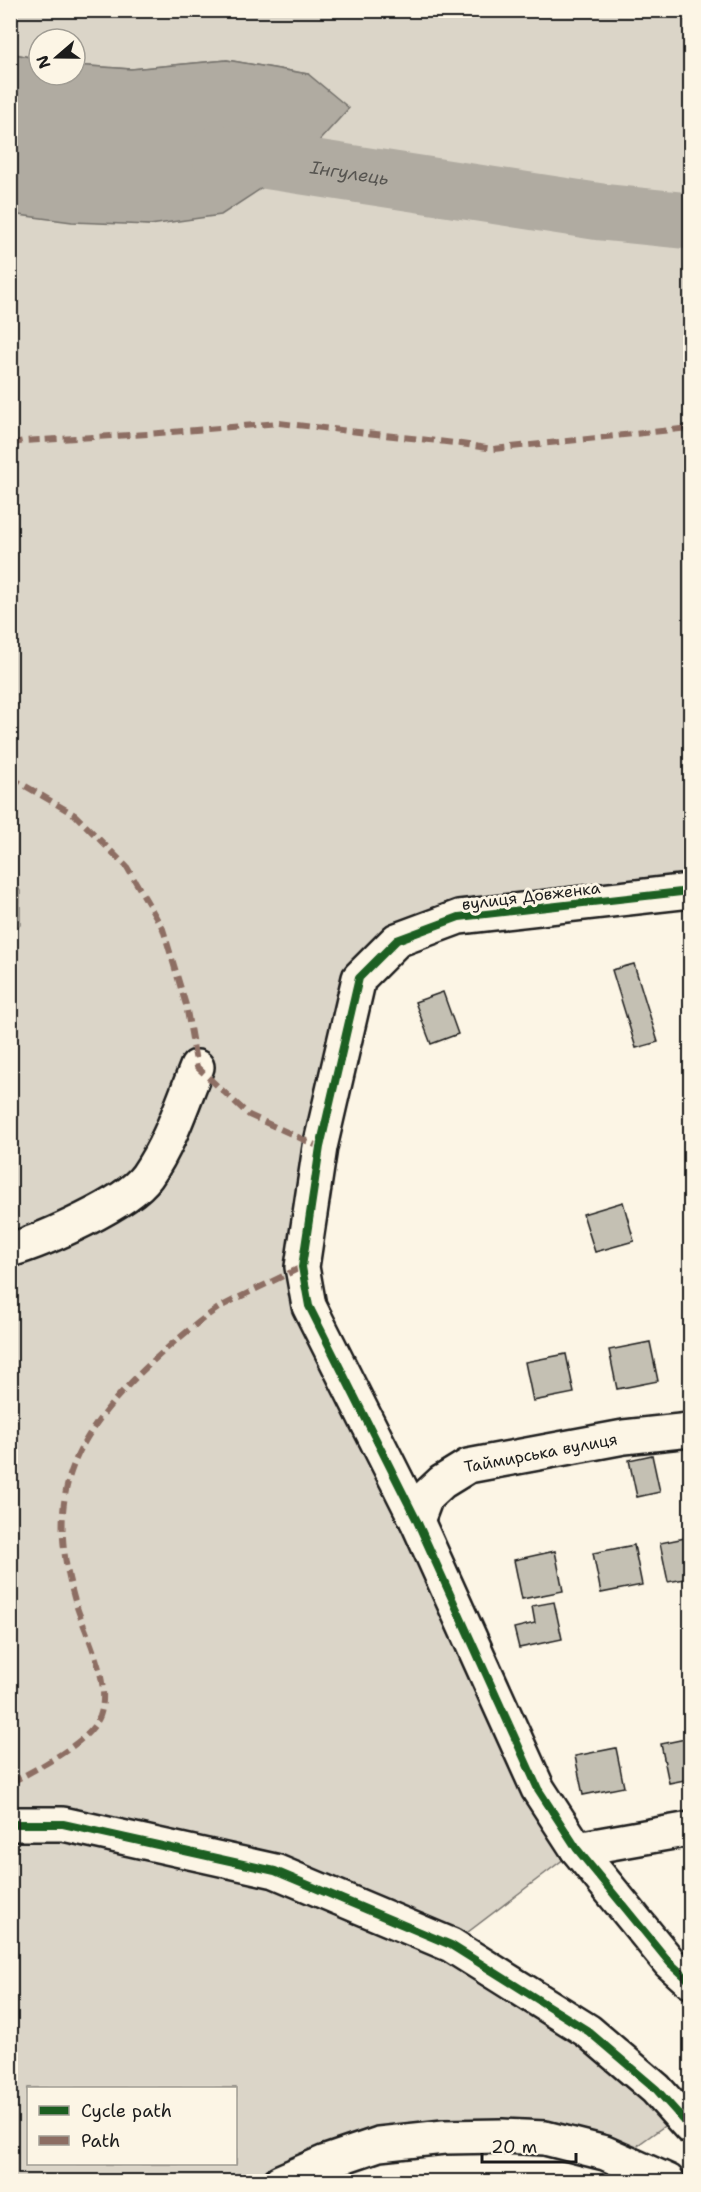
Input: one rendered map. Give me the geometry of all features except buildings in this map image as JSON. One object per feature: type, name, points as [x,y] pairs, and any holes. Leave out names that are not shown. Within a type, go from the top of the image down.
[{"type":"street","name":"вулиця Довженка","points":[[417,1521],[309,1306],[302,1267],[320,1147],[359,978],[397,940],[459,917],[690,891]]},
{"type":"street","points":[[10,1250],[27,1245],[108,1208],[145,1178],[170,1137],[197,1067]]},
{"type":"street","name":"Таймирська вулиця","points":[[417,1521],[426,1497],[442,1482],[468,1466],[624,1437],[690,1430]]},
{"type":"street","points":[[417,1521],[538,1789],[577,1849],[670,1963],[690,1982]]},
{"type":"street","points":[[10,1824],[63,1824],[275,1871],[451,1945],[588,2031],[656,2089],[690,2127]]},
{"type":"street","points":[[577,1849],[690,1829]]},
{"type":"street","points":[[280,2181],[379,2144],[444,2137],[502,2136],[545,2138],[605,2153],[668,2181],[690,2174]]},
{"type":"shaded area","points":[[11,11],[690,11],[690,891],[459,917],[359,978],[302,1267],[577,1849],[451,1945],[275,1871],[11,1824],[10,934],[20,925],[20,891],[10,874],[10,214],[150,225],[308,74],[227,60],[131,69],[87,66],[87,27],[27,27],[27,56],[11,53]]},
{"type":"shaded area","points":[[10,53],[27,57],[27,87],[87,87],[87,66],[131,69],[227,60],[308,74],[349,108],[297,165],[221,215],[150,225],[72,222],[11,214]]},
{"type":"shaded area","points":[[61,1836],[272,1886],[448,1963],[581,2037],[648,2095],[667,2124],[635,2147],[611,2145],[323,2155],[262,2181],[11,2182],[11,1839]]},
{"type":"waterway","name":"Інгулець","points":[[219,153],[601,212],[690,221]]},
{"type":"marked path","points":[[10,444],[24,441],[279,423],[493,449],[690,428]]},
{"type":"marked path","points":[[10,777],[75,815],[127,867],[163,929],[186,1005],[197,1067],[249,1115],[320,1147]]},
{"type":"marked path","points":[[10,1783],[74,1745],[94,1726],[100,1716],[103,1702],[100,1671],[73,1594],[63,1538],[63,1510],[68,1482],[85,1442],[110,1405],[125,1388],[190,1329],[220,1307],[302,1267]]},
{"type":"cycle path","points":[[690,891],[459,917],[397,940],[359,978],[320,1147],[302,1267],[309,1306],[417,1521],[538,1789],[577,1849],[670,1963],[690,1981]]},
{"type":"cycle path","points":[[10,1824],[63,1824],[275,1871],[451,1945],[588,2031],[656,2089],[690,2127]]}]
